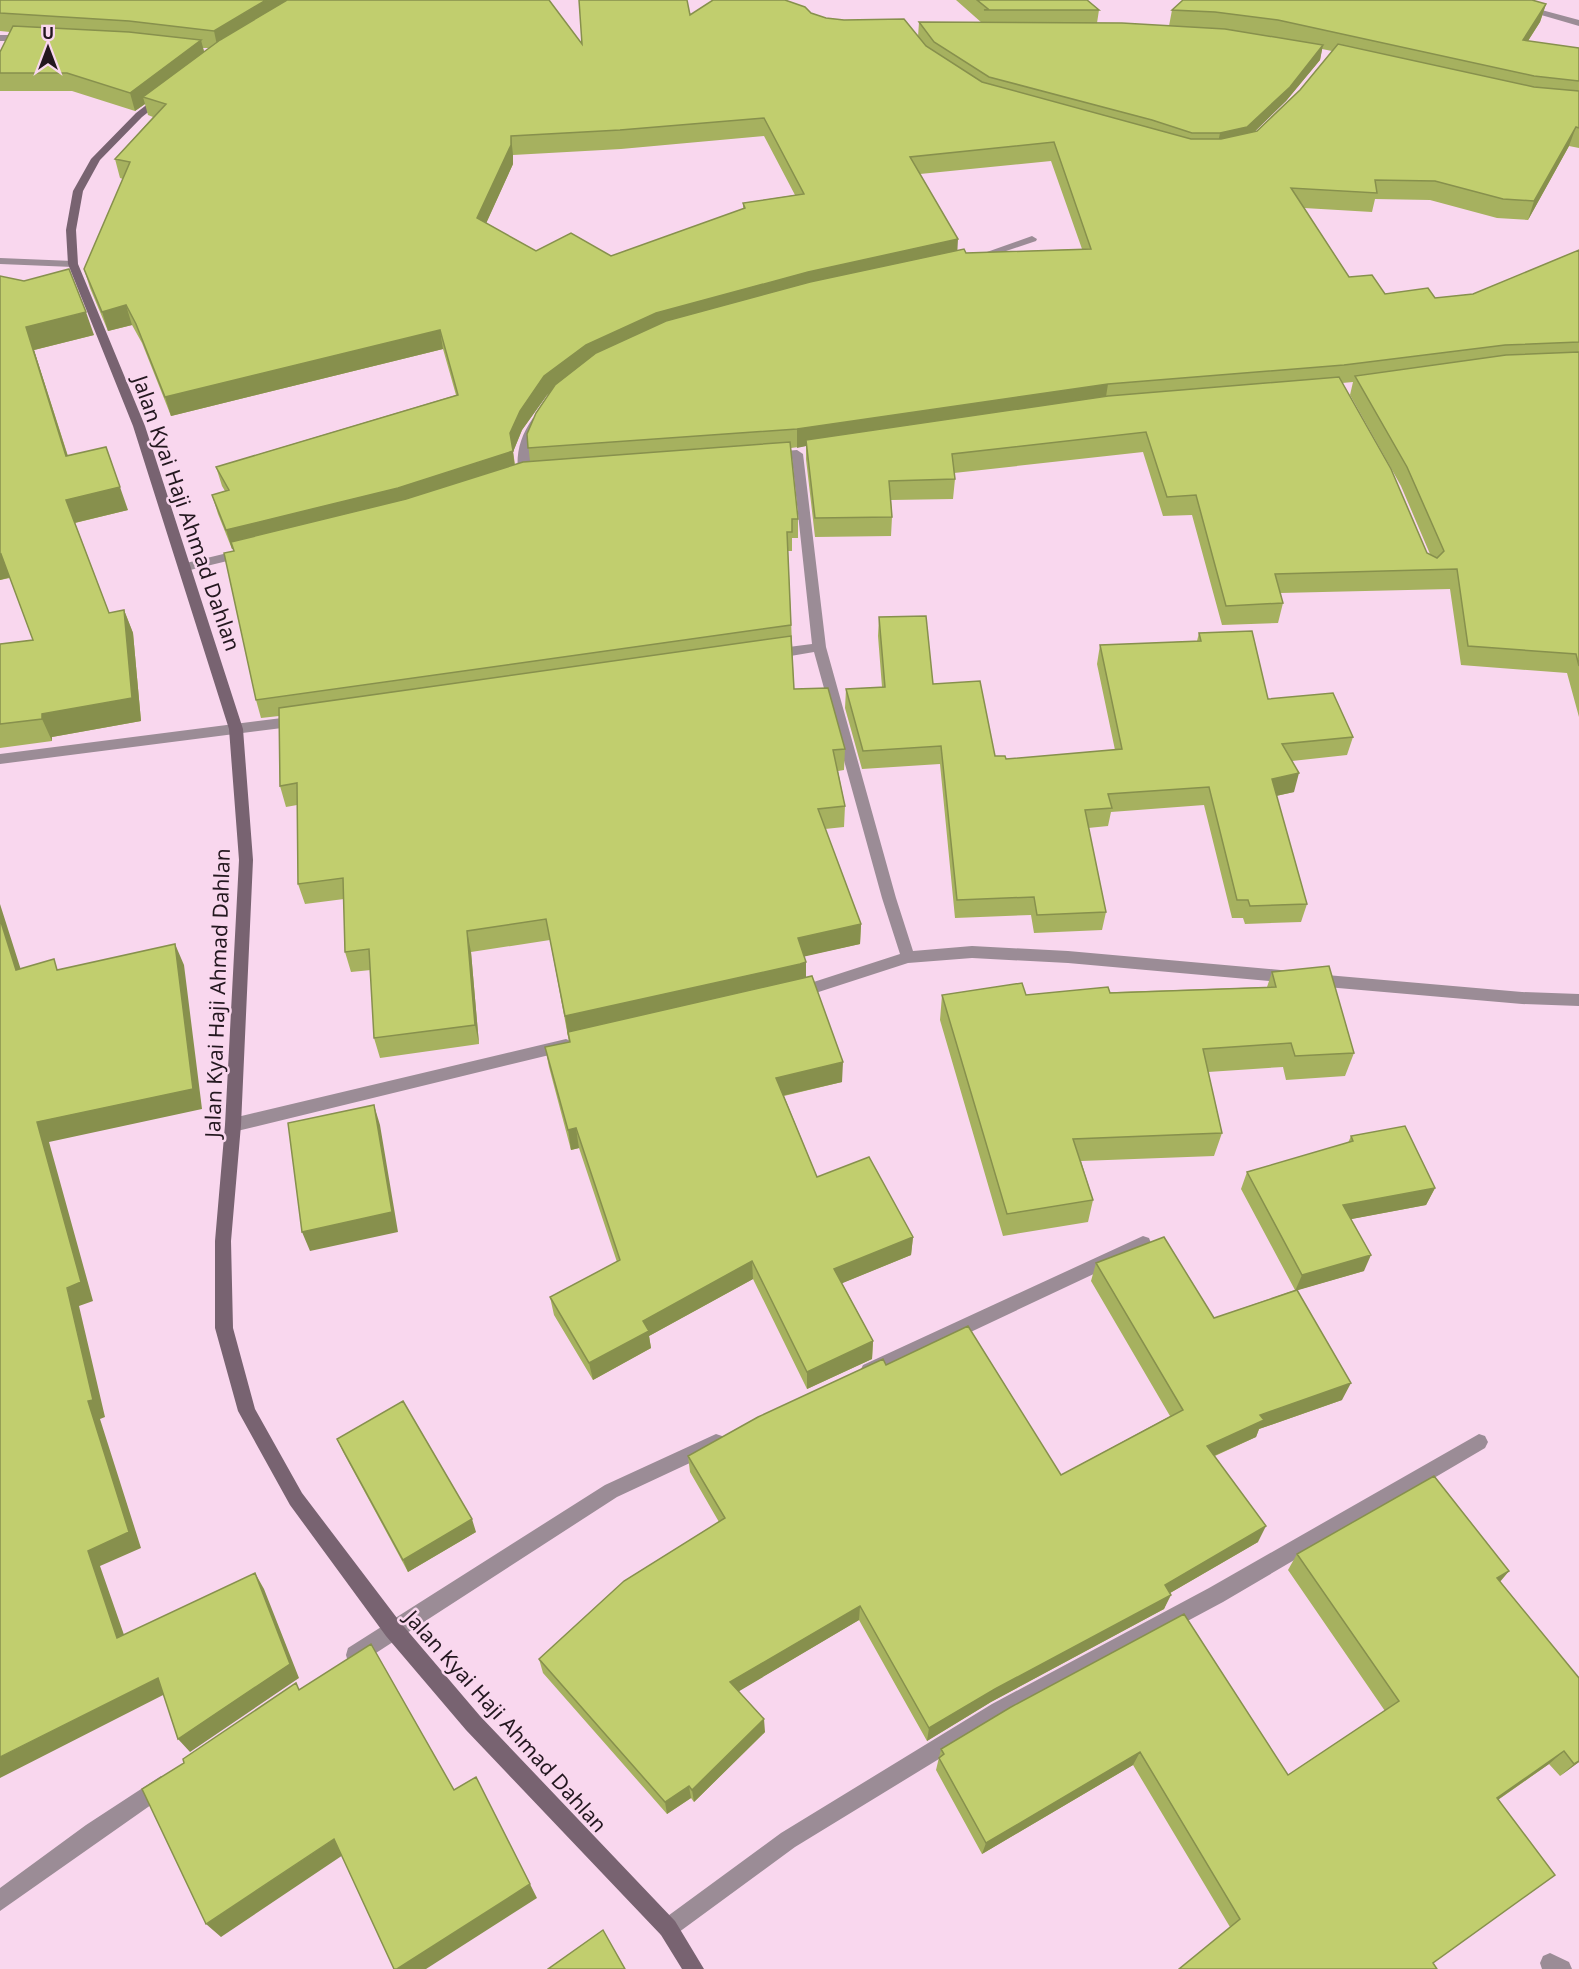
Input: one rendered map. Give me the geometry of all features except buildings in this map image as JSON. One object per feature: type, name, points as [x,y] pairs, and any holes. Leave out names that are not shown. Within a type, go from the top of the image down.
[{"type":"main road","name":"Jalan Kyai Haji Ahmad Dahlan","points":[[175,88],[139,115],[96,159],[78,191],[71,230],[73,264],[139,426],[236,729],[246,860],[233,1125],[223,1241],[224,1328],[247,1411],[296,1499],[393,1629],[473,1723],[668,1929],[694,1969]]},
{"type":"street","points":[[1494,0],[1579,23]]},
{"type":"street","points":[[0,38],[35,38]]},
{"type":"street","points":[[961,263],[1032,240]]},
{"type":"street","points":[[0,261],[73,264]]},
{"type":"street","points":[[525,475],[521,453],[530,431],[547,408]]},
{"type":"street","points":[[762,456],[803,453],[819,647],[889,898],[908,957]]},
{"type":"street","points":[[186,567],[255,550]]},
{"type":"street","points":[[761,655],[819,647]]},
{"type":"street","points":[[0,759],[317,718]]},
{"type":"street","points":[[778,997],[908,957],[972,952],[1068,957],[1522,998],[1579,1000]]},
{"type":"street","points":[[233,1125],[578,1042]]},
{"type":"street","points":[[850,1380],[1143,1243]]},
{"type":"street","points":[[335,1668],[612,1491],[731,1435]]},
{"type":"street","points":[[668,1929],[788,1840],[999,1711],[1216,1595],[1479,1442]]},
{"type":"street","points":[[0,1901],[93,1832],[180,1773]]}]
